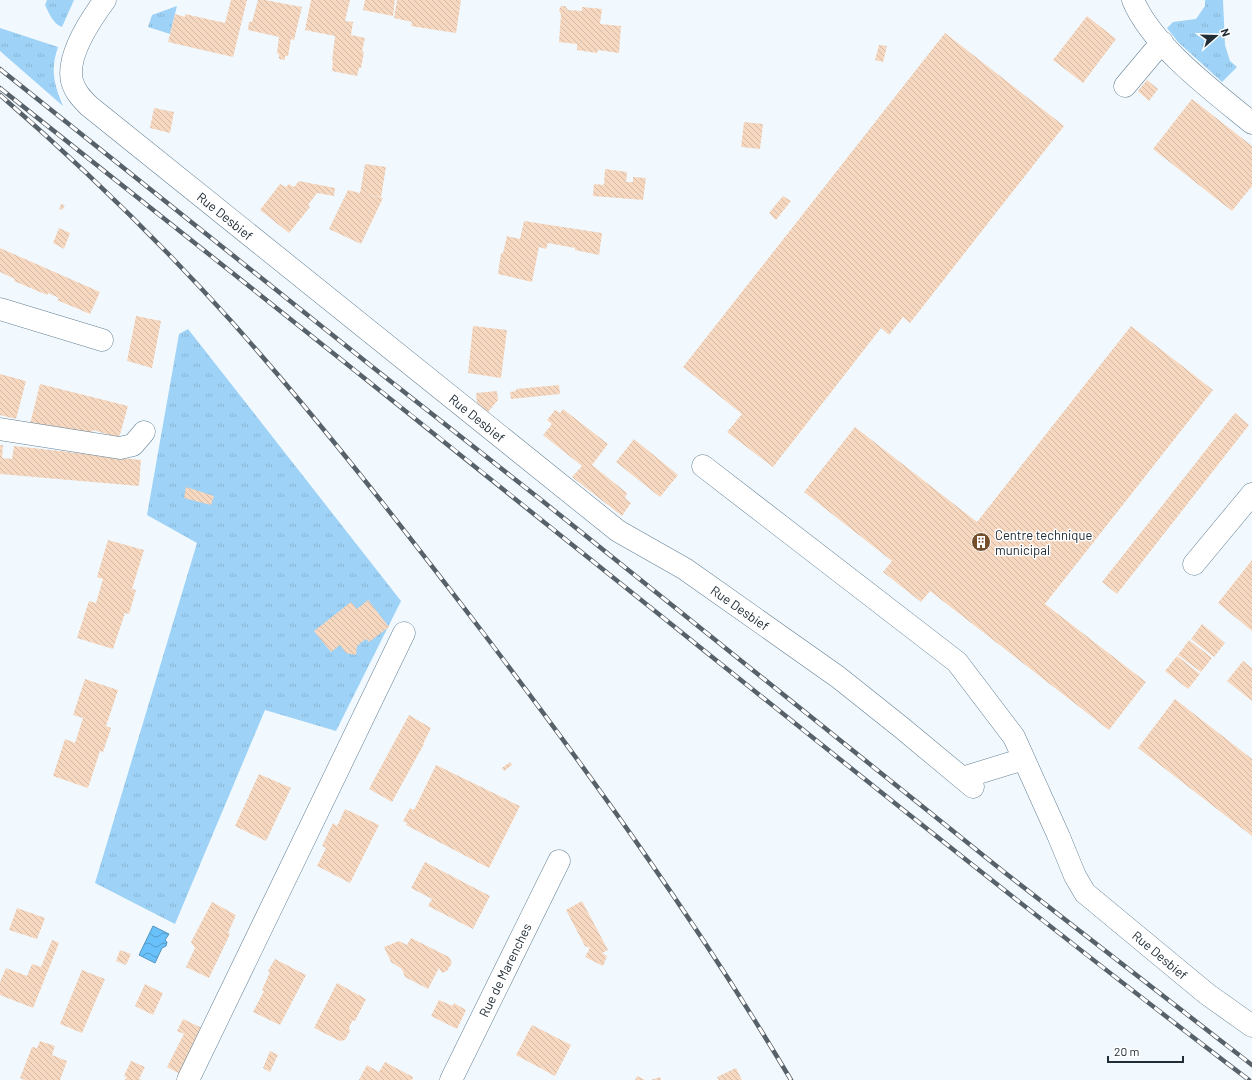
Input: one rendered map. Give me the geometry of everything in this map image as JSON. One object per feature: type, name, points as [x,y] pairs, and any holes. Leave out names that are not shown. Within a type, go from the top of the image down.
[{"type":"street","name":"Rue Desbief","points":[[104,0],[80,41],[74,56],[71,71],[72,81],[75,88],[89,106],[618,531],[685,569],[838,677],[968,783],[1024,759]]},
{"type":"street","points":[[1134,0],[1145,22],[1162,42],[1202,82],[1252,123]]},
{"type":"street","points":[[1125,86],[1162,42]]},
{"type":"street","points":[[0,309],[102,340]]},
{"type":"street","points":[[0,429],[120,448],[133,445],[144,432]]},
{"type":"street","name":"Rue Desbief","points":[[703,466],[957,662],[1014,737],[1059,836],[1075,876],[1085,893],[1207,994],[1252,1026]]},
{"type":"street","points":[[1194,564],[1252,494]]},
{"type":"street","points":[[188,1080],[404,633]]},
{"type":"street","name":"Rue de Marenches","points":[[451,1080],[559,861]]},
{"type":"green space","points":[[47,0],[74,0],[62,27],[54,21],[50,15],[45,5]]},
{"type":"green space","points":[[1205,0],[1223,0],[1225,45],[1230,61],[1237,67],[1222,82],[1178,42],[1167,28],[1173,22],[1196,19],[1205,6]]},
{"type":"green space","points":[[177,6],[170,34],[148,27],[152,15]]},
{"type":"green space","points":[[0,28],[58,47],[54,63],[54,77],[57,91],[63,106],[0,51]]},
{"type":"green space","points":[[188,329],[401,601],[336,731],[265,710],[175,924],[95,883],[197,543],[147,515],[179,334]]},
{"type":"water","points":[[153,926],[169,934],[165,940],[167,942],[166,946],[162,948],[155,963],[139,955]]},
{"type":"building","points":[[231,0],[247,0],[233,57],[168,42],[175,14],[185,17],[185,14],[225,23]]},
{"type":"building","points":[[258,0],[302,7],[294,40],[291,39],[288,56],[285,56],[285,60],[279,59],[279,54],[277,53],[279,37],[248,30],[249,22],[252,22]]},
{"type":"building","points":[[311,0],[350,0],[345,21],[353,22],[351,35],[365,38],[362,51],[364,52],[361,68],[359,68],[357,76],[332,71],[335,36],[305,30]]},
{"type":"building","points":[[365,0],[395,0],[393,16],[363,10]]},
{"type":"building","points":[[397,0],[461,0],[456,33],[411,26],[412,22],[394,18]]},
{"type":"building","points":[[561,6],[565,6],[568,10],[582,11],[582,7],[602,9],[600,24],[621,26],[619,53],[598,50],[597,53],[577,50],[577,44],[559,42],[561,15],[559,10]]},
{"type":"building","points":[[1087,16],[1116,39],[1083,83],[1053,60]]},
{"type":"building","points":[[945,33],[1064,126],[910,323],[903,317],[889,335],[881,328],[773,467],[727,432],[742,414],[683,367]]},
{"type":"building","points":[[879,45],[887,46],[883,62],[875,60]]},
{"type":"building","points":[[1147,80],[1158,89],[1149,101],[1138,91]]},
{"type":"building","points":[[1192,99],[1252,146],[1252,186],[1232,211],[1153,149]]},
{"type":"building","points":[[154,108],[174,112],[170,133],[150,128]]},
{"type":"building","points":[[744,122],[763,124],[760,149],[741,147]]},
{"type":"building","points":[[365,164],[386,167],[381,197],[365,194],[383,198],[361,244],[329,229],[348,190],[360,193]]},
{"type":"building","points":[[605,169],[627,172],[626,182],[633,182],[633,177],[646,178],[643,200],[593,196],[594,184],[604,185]]},
{"type":"building","points":[[299,181],[335,188],[334,196],[317,193],[308,205],[310,207],[289,233],[260,210],[280,184],[286,187],[289,184],[294,187]]},
{"type":"building","points":[[783,196],[791,201],[776,220],[769,213]]},
{"type":"building","points":[[61,204],[65,205],[62,210],[59,209]]},
{"type":"building","points":[[524,221],[602,233],[599,255],[575,250],[575,248],[548,243],[546,249],[539,247],[532,282],[498,274],[501,253],[503,253],[507,236],[520,239]]},
{"type":"building","points":[[59,228],[70,233],[64,249],[53,243]]},
{"type":"building","points":[[0,248],[100,292],[90,314],[57,300],[59,298],[48,293],[47,295],[14,281],[15,279],[0,272]]},
{"type":"building","points":[[136,316],[161,321],[152,368],[127,361]]},
{"type":"building","points":[[473,326],[507,330],[501,378],[468,373]]},
{"type":"building","name":"Centre technique municipal","points":[[1131,326],[1213,390],[1045,604],[1146,682],[1109,730],[930,591],[921,602],[883,572],[892,561],[804,492],[855,427],[977,522]]},
{"type":"building","points":[[0,374],[26,381],[16,419],[0,415]]},
{"type":"building","points":[[40,384],[128,406],[119,438],[93,430],[90,439],[30,424]]},
{"type":"building","points":[[559,385],[560,394],[511,399],[510,392],[516,391],[516,389]]},
{"type":"building","points":[[497,391],[498,400],[488,412],[477,403],[476,393]]},
{"type":"building","points":[[563,409],[608,444],[592,465],[627,493],[625,498],[631,503],[622,516],[572,477],[582,466],[543,435],[552,424],[547,420],[555,410],[560,413]]},
{"type":"building","points":[[1235,413],[1249,425],[1117,594],[1102,582]]},
{"type":"building","points":[[634,439],[678,475],[660,497],[616,462]]},
{"type":"building","points":[[0,445],[3,445],[2,458],[12,459],[14,446],[141,460],[139,486],[0,474]]},
{"type":"building","points":[[186,487],[214,496],[211,505],[184,498]]},
{"type":"building","points":[[108,540],[144,550],[132,589],[136,590],[129,614],[125,613],[113,649],[77,638],[89,601],[96,603],[103,579],[97,577]]},
{"type":"building","points":[[1252,560],[1252,631],[1218,603]]},
{"type":"building","points":[[368,600],[389,627],[369,642],[366,639],[357,646],[356,655],[346,653],[340,645],[331,652],[314,631],[351,602],[357,609]]},
{"type":"building","points":[[1202,624],[1225,643],[1214,657],[1191,639]]},
{"type":"building","points":[[1189,640],[1212,658],[1201,672],[1178,655]]},
{"type":"building","points":[[1177,656],[1200,674],[1188,689],[1165,671]]},
{"type":"building","points":[[1243,661],[1252,668],[1252,701],[1227,681]]},
{"type":"building","points":[[85,679],[118,690],[106,726],[111,728],[103,752],[100,751],[88,788],[53,776],[65,739],[75,743],[83,718],[73,715]]},
{"type":"building","points":[[1175,699],[1252,759],[1252,836],[1138,748]]},
{"type":"building","points":[[409,715],[431,728],[424,744],[392,802],[369,789]]},
{"type":"building","points":[[510,762],[512,765],[504,771],[502,768]]},
{"type":"building","points":[[436,765],[520,806],[489,868],[406,825],[407,823],[403,821],[410,808],[414,810]]},
{"type":"building","points":[[259,774],[291,788],[266,841],[235,826]]},
{"type":"building","points":[[345,809],[379,825],[350,883],[317,866],[326,848],[322,846],[333,823],[337,826]]},
{"type":"building","points":[[425,862],[490,896],[473,929],[428,906],[432,899],[411,888]]},
{"type":"building","points":[[582,901],[608,950],[602,953],[607,956],[603,966],[585,957],[590,948],[585,946],[566,910]]},
{"type":"building","points":[[212,902],[236,915],[228,933],[230,934],[209,978],[186,967],[195,948],[191,942]]},
{"type":"building","points":[[17,908],[45,918],[37,939],[9,930]]},
{"type":"building","points":[[411,938],[449,957],[452,963],[447,971],[442,973],[439,968],[428,989],[405,977],[402,969],[391,962],[384,947],[399,941],[407,945]]},
{"type":"building","points":[[52,940],[59,943],[33,1008],[0,995],[0,982],[6,968],[27,976],[32,964],[41,967]]},
{"type":"building","points":[[120,950],[131,954],[126,965],[116,961]]},
{"type":"building","points":[[275,959],[306,975],[280,1025],[253,1012],[264,991],[262,990],[270,972],[268,971]]},
{"type":"building","points":[[82,970],[105,979],[82,1033],[60,1024]]},
{"type":"building","points":[[337,983],[366,999],[355,1021],[353,1020],[349,1027],[350,1031],[345,1040],[340,1041],[314,1028]]},
{"type":"building","points":[[145,984],[163,993],[153,1015],[135,1006]]},
{"type":"building","points":[[439,1000],[453,1006],[454,1003],[466,1010],[457,1029],[431,1016]]},
{"type":"building","points":[[183,1019],[202,1028],[180,1074],[167,1067],[184,1034],[177,1031]]},
{"type":"building","points":[[532,1025],[571,1045],[555,1076],[516,1055]]},
{"type":"building","points":[[40,1041],[55,1046],[52,1055],[67,1061],[60,1080],[25,1080],[20,1078],[32,1047],[37,1048]]},
{"type":"building","points":[[270,1051],[278,1055],[270,1072],[263,1068]]},
{"type":"building","points":[[131,1061],[145,1067],[139,1079],[142,1080],[125,1080],[127,1077],[124,1076]]},
{"type":"building","points":[[385,1062],[413,1077],[412,1080],[359,1080],[367,1065],[379,1072]]},
{"type":"building","points":[[736,1068],[742,1080],[719,1080],[717,1077]]},
{"type":"building","points":[[637,1076],[645,1080],[635,1080]]},
{"type":"building","points":[[660,1077],[661,1080],[651,1080]]},
{"type":"railway","points":[[0,69],[540,499],[1004,872],[1252,1065]]},
{"type":"railway","points":[[0,88],[908,813],[1078,948],[1249,1080]]},
{"type":"railway","points":[[0,95],[61,149],[120,205],[205,292],[298,398],[361,476],[484,634],[605,798],[720,965],[791,1080]]},
{"type":"place","name":"Centre technique municipal","points":[[981,542]]}]
